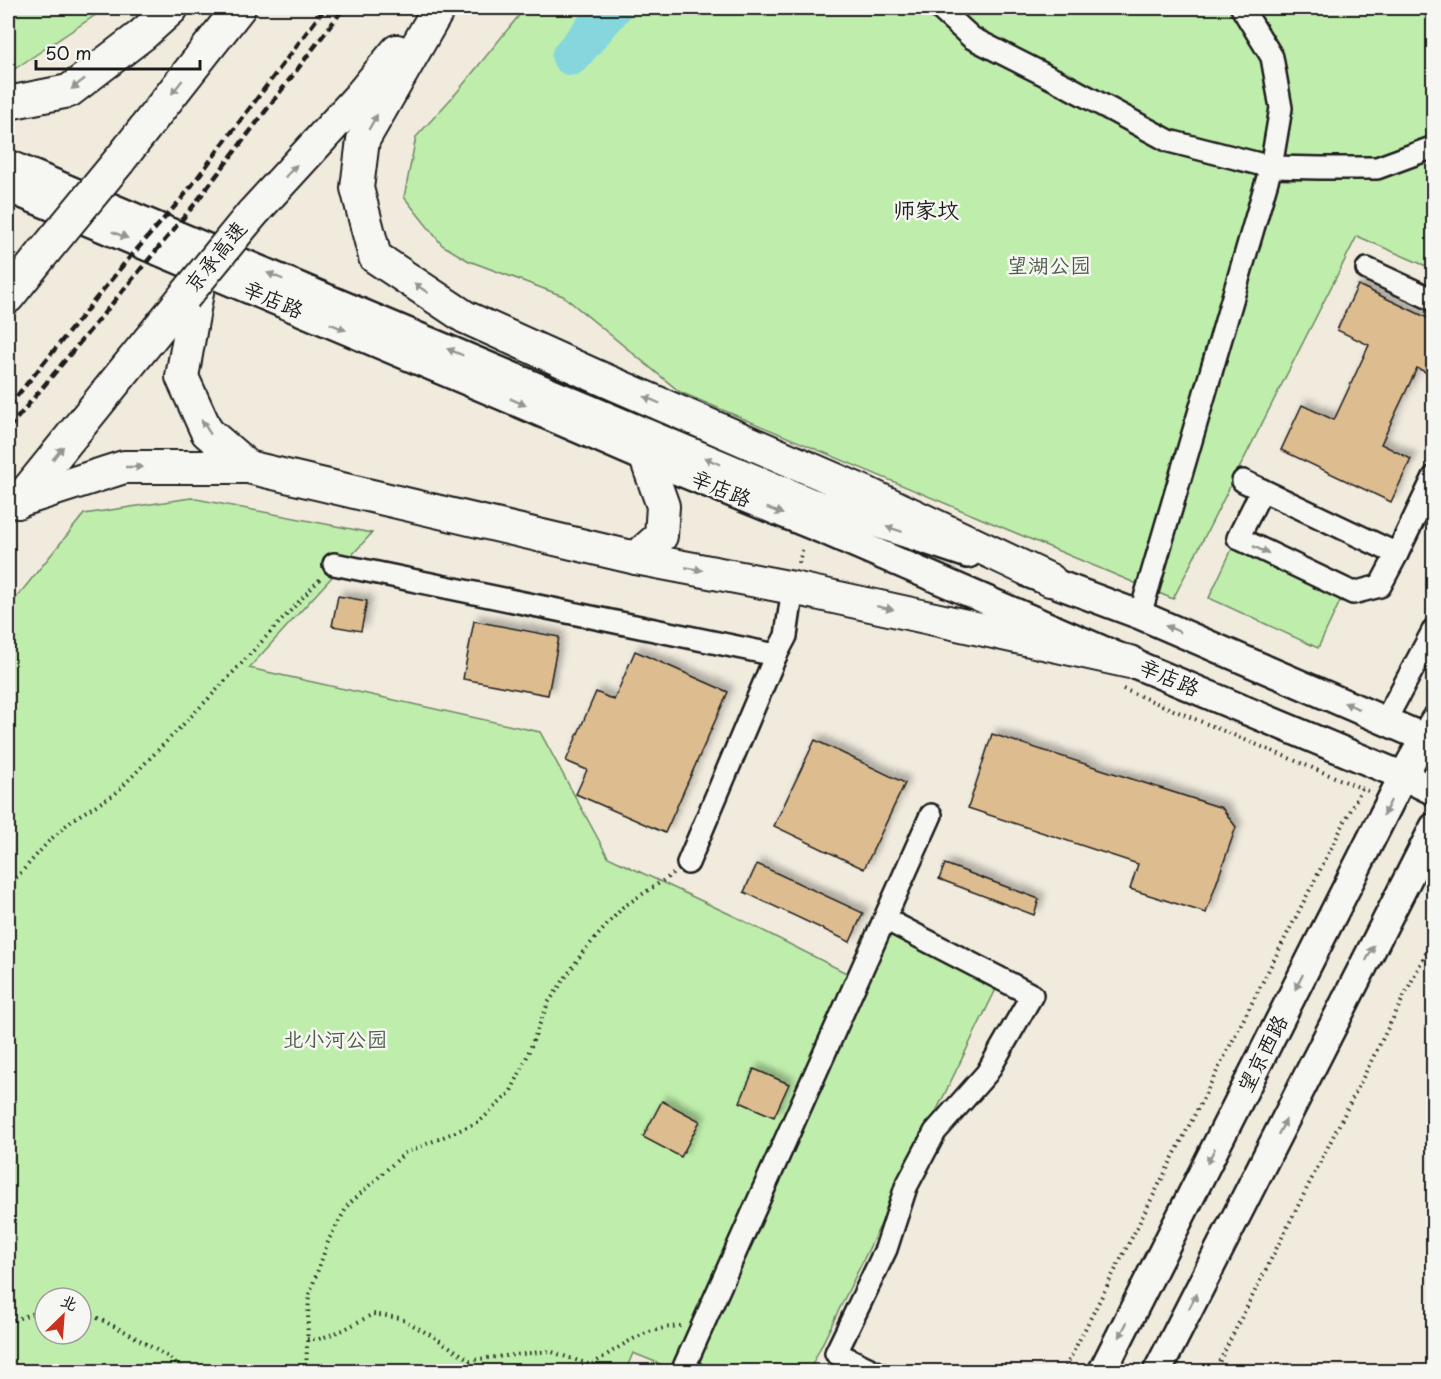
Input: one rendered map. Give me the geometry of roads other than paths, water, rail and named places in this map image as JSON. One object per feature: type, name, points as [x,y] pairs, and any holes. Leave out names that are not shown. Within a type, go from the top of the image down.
[{"type":"highway","points":[[8,102],[69,91],[142,35],[172,8]]},
{"type":"highway","points":[[8,297],[119,162],[239,8]]},
{"type":"highway","name":"京承高速","points":[[13,508],[252,214],[360,96],[434,8]]},
{"type":"highway","points":[[439,8],[363,140],[357,188],[375,257],[465,317],[867,493],[1050,580]]},
{"type":"highway","points":[[192,288],[182,377],[207,432],[248,467]]},
{"type":"highway","points":[[636,558],[661,536],[663,506],[646,458]]},
{"type":"highway","points":[[13,508],[124,467],[248,467],[636,558],[793,588],[1123,674]]},
{"type":"main road","name":"辛店路","points":[[8,164],[808,501],[1050,580],[1140,615],[1386,721],[1431,734]]},
{"type":"main road","name":"辛店路","points":[[8,188],[787,516],[1123,674],[1368,776],[1403,776],[1434,791]]},
{"type":"main road","name":"望京西路","points":[[1102,1371],[1403,776],[1431,734]]},
{"type":"main road","points":[[1158,1371],[1434,827]]},
{"type":"street","points":[[939,8],[972,38],[1169,141],[1271,167],[1377,168],[1434,147]]},
{"type":"street","points":[[1140,615],[1271,167],[1281,108],[1272,57],[1242,8]]},
{"type":"street","points":[[1367,269],[1434,300]]},
{"type":"street","points":[[1262,490],[1238,538],[1353,593],[1380,586],[1434,477]]},
{"type":"street","points":[[1243,481],[1396,554]]},
{"type":"street","points":[[334,564],[776,655]]},
{"type":"street","points":[[688,863],[786,636],[793,588]]},
{"type":"street","points":[[1386,721],[1434,629]]},
{"type":"street","points":[[693,1371],[684,1367],[931,815]]},
{"type":"street","points":[[876,1371],[836,1353],[886,1249],[906,1187],[935,1132],[987,1072],[1032,995],[885,919]]},
{"type":"waterway","points":[[571,56],[612,8]]},
{"type":"railway","points":[[8,407],[124,264],[183,197],[325,8]]},
{"type":"railway","points":[[8,429],[194,205],[344,8]]},
{"type":"district","name":"师家坟","points":[[926,210]]},
{"type":"park label","name":"望湖公园","points":[[1049,266]]},
{"type":"park label","name":"北小河公园","points":[[335,1040]]}]
